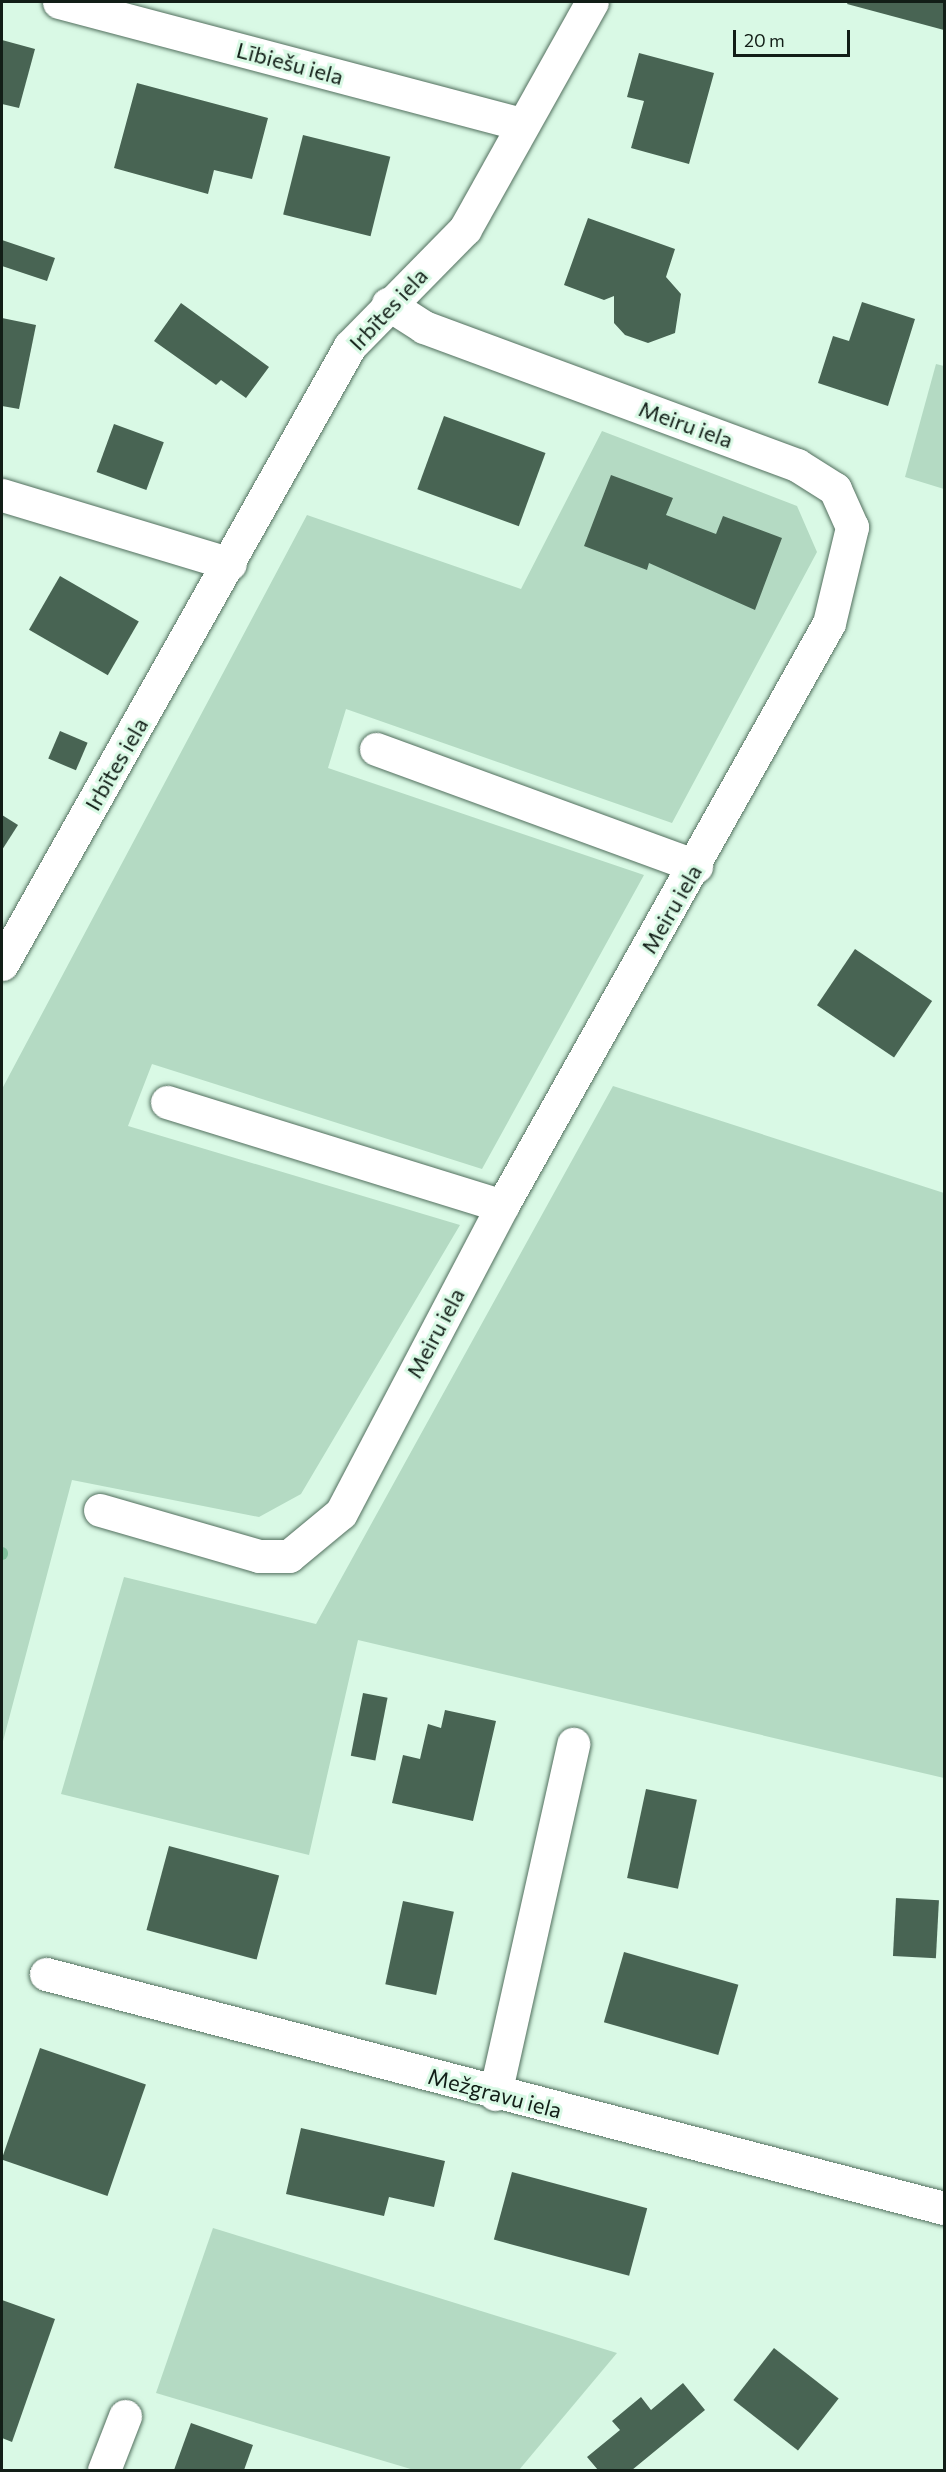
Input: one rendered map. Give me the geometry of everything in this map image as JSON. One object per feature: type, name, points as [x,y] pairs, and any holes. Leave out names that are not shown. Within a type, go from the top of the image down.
[{"type":"street","name":"Lībiešu iela","points":[[59,2],[520,124]]},
{"type":"street","name":"Irbītes iela","points":[[2,964],[231,564],[350,346],[388,304],[465,229],[520,124],[592,2]]},
{"type":"street","name":"Meiru iela","points":[[100,1510],[259,1556],[290,1556],[341,1513],[502,1206],[696,866],[829,623],[852,527],[835,489],[797,465],[424,327],[388,304]]},
{"type":"street","points":[[2,495],[231,564]]},
{"type":"street","points":[[376,749],[696,866]]},
{"type":"street","points":[[167,1102],[502,1206]]},
{"type":"street","points":[[495,2094],[573,1744]]},
{"type":"street","name":"Mežgravu iela","points":[[46,1974],[495,2094],[945,2208]]},
{"type":"street","points":[[104,2470],[125,2416]]},
{"type":"green space","points":[[936,364],[944,366],[944,489],[905,477]]},
{"type":"green space","points":[[602,431],[797,506],[817,552],[672,823],[346,709],[328,768],[644,875],[482,1169],[152,1064],[128,1126],[460,1225],[301,1494],[259,1517],[72,1480],[2,1745],[2,1089],[307,515],[521,589]]},
{"type":"green space","points":[[613,1086],[944,1193],[944,1778],[358,1640],[309,1855],[61,1794],[124,1577],[316,1624]]},
{"type":"green space","points":[[213,2228],[617,2353],[519,2470],[414,2470],[156,2393]]},
{"type":"building","points":[[848,2],[944,2],[944,30],[847,4]]},
{"type":"building","points":[[2,40],[35,49],[19,108],[2,104]]},
{"type":"building","points":[[639,53],[714,73],[689,164],[631,148],[644,101],[627,97]]},
{"type":"building","points":[[137,83],[268,118],[252,179],[214,170],[208,194],[114,168]]},
{"type":"building","points":[[303,135],[390,157],[370,236],[283,215]]},
{"type":"building","points":[[588,218],[675,249],[666,277],[681,294],[675,333],[648,343],[625,335],[614,323],[614,296],[604,300],[564,285]]},
{"type":"building","points":[[2,240],[55,258],[47,281],[2,266]]},
{"type":"building","points":[[862,302],[915,319],[888,406],[818,383],[833,336],[849,341]]},
{"type":"building","points":[[181,303],[269,367],[246,398],[221,380],[216,385],[154,341]]},
{"type":"building","points":[[2,318],[36,325],[19,409],[2,406]]},
{"type":"building","points":[[444,416],[545,453],[519,526],[417,489]]},
{"type":"building","points":[[114,424],[164,442],[146,490],[97,472]]},
{"type":"building","points":[[611,475],[673,498],[666,515],[716,534],[723,516],[782,538],[755,610],[649,563],[647,570],[584,546]]},
{"type":"building","points":[[60,576],[139,622],[108,675],[29,630]]},
{"type":"building","points":[[60,731],[88,743],[76,770],[48,759]]},
{"type":"building","points":[[2,815],[18,825],[2,850]]},
{"type":"building","points":[[855,949],[932,1001],[894,1057],[817,1005]]},
{"type":"building","points":[[363,1693],[388,1698],[375,1761],[351,1756]]},
{"type":"building","points":[[445,1710],[496,1721],[473,1821],[392,1803],[403,1755],[420,1759],[428,1724],[441,1728]]},
{"type":"building","points":[[646,1789],[697,1800],[678,1889],[627,1878]]},
{"type":"building","points":[[169,1846],[279,1876],[257,1960],[146,1930]]},
{"type":"building","points":[[896,1898],[939,1900],[936,1958],[893,1956]]},
{"type":"building","points":[[403,1901],[454,1912],[436,1995],[385,1984]]},
{"type":"building","points":[[624,1952],[738,1985],[718,2055],[604,2022]]},
{"type":"building","points":[[40,2048],[146,2084],[107,2196],[2,2160]]},
{"type":"building","points":[[301,2128],[445,2161],[434,2207],[389,2197],[384,2216],[286,2194]]},
{"type":"building","points":[[512,2172],[647,2208],[629,2276],[494,2240]]},
{"type":"building","points":[[2,2300],[55,2319],[12,2442],[2,2438]]},
{"type":"building","points":[[774,2348],[839,2398],[798,2450],[733,2400]]},
{"type":"building","points":[[683,2383],[705,2410],[632,2470],[598,2470],[587,2457],[620,2430],[612,2421],[641,2397],[651,2410]]},
{"type":"building","points":[[191,2423],[253,2445],[244,2470],[174,2470]]}]
